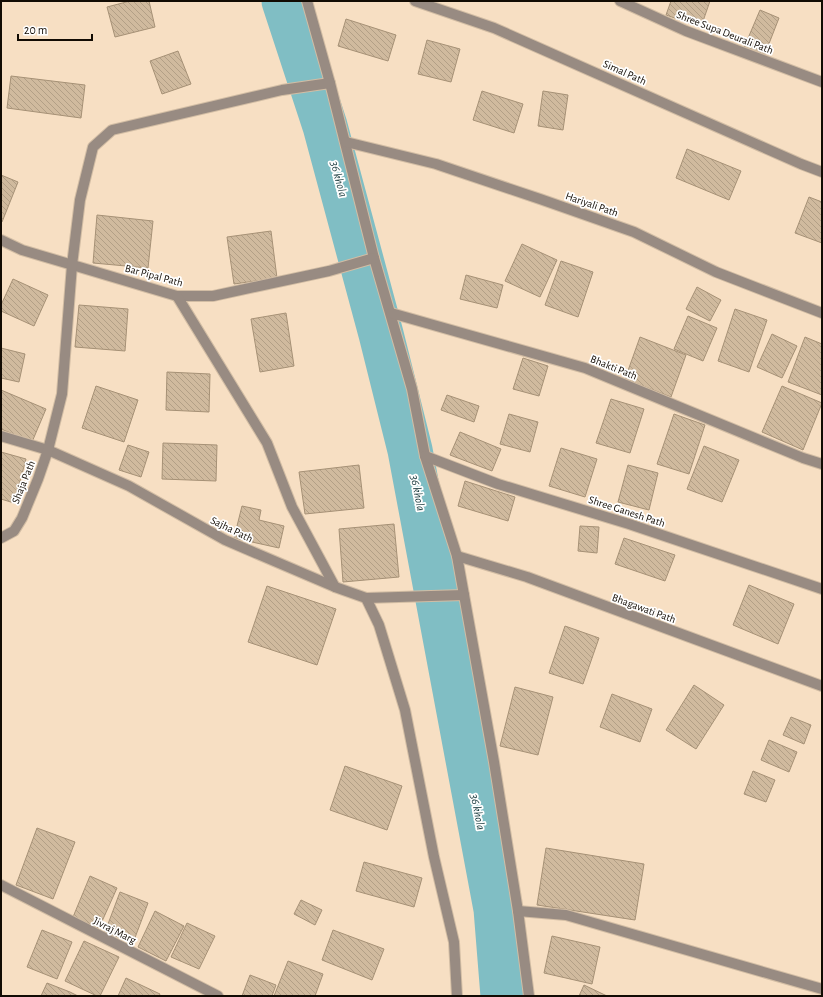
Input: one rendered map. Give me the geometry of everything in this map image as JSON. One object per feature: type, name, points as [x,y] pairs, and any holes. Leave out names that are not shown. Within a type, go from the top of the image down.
[{"type":"street","points":[[307,1],[346,142],[370,259],[391,313],[412,389],[425,456],[457,556],[494,762],[518,911],[529,996]]},
{"type":"street","name":"Simal Path","points":[[415,1],[494,28],[822,172]]},
{"type":"street","name":"Shree Supa Deurali Path","points":[[620,1],[686,31],[822,82]]},
{"type":"street","name":"Shaja Path","points":[[1,538],[14,531],[22,518],[38,480],[48,450],[62,394],[72,265],[80,200],[93,147],[112,130],[282,90],[330,83]]},
{"type":"street","name":"Hariyali Path","points":[[346,142],[436,164],[634,232],[716,272],[822,313]]},
{"type":"street","name":"Bar Pipal Path","points":[[1,240],[22,250],[177,296],[213,296],[329,271],[370,259]]},
{"type":"street","points":[[177,296],[267,443],[292,507],[335,587]]},
{"type":"street","name":"Bhakti Path","points":[[391,313],[585,368],[796,455],[822,464]]},
{"type":"street","name":"Sajha Path","points":[[1,436],[48,450],[129,486],[225,540],[335,587],[366,598],[464,595]]},
{"type":"street","name":"Shree Ganesh Path","points":[[425,456],[498,484],[629,524],[822,589]]},
{"type":"street","name":"Bhagawati Path","points":[[457,556],[527,577],[822,686]]},
{"type":"street","points":[[366,598],[379,625],[405,710],[434,857],[454,942],[457,996]]},
{"type":"street","name":"Jivraj Marg","points":[[1,885],[218,996]]},
{"type":"street","points":[[518,911],[566,915],[822,989]]},
{"type":"building","points":[[130,1],[149,1],[155,27],[115,37],[107,7]]},
{"type":"building","points":[[671,1],[710,1],[701,27],[666,15]]},
{"type":"building","points":[[760,10],[779,18],[763,59],[743,50]]},
{"type":"building","points":[[346,19],[396,35],[388,61],[338,46]]},
{"type":"building","points":[[427,40],[460,49],[451,82],[418,74]]},
{"type":"building","points":[[178,51],[191,84],[162,94],[150,61]]},
{"type":"building","points":[[11,76],[85,85],[81,118],[7,108]]},
{"type":"building","points":[[482,91],[523,104],[514,133],[473,120]]},
{"type":"building","points":[[543,91],[568,95],[563,130],[538,126]]},
{"type":"building","points":[[687,149],[741,171],[729,200],[676,178]]},
{"type":"building","points":[[1,175],[18,182],[2,222],[1,221]]},
{"type":"building","points":[[809,197],[822,202],[822,243],[795,233]]},
{"type":"building","points":[[97,215],[153,221],[148,268],[93,263]]},
{"type":"building","points":[[271,231],[277,278],[234,284],[227,237]]},
{"type":"building","points":[[522,244],[557,260],[540,297],[505,281]]},
{"type":"building","points":[[561,261],[593,272],[578,317],[545,305]]},
{"type":"building","points":[[466,275],[503,285],[497,308],[460,299]]},
{"type":"building","points":[[13,279],[48,295],[34,326],[1,311],[1,305]]},
{"type":"building","points":[[697,287],[721,300],[710,321],[686,309]]},
{"type":"building","points":[[79,305],[128,309],[125,351],[75,347]]},
{"type":"building","points":[[735,309],[767,320],[749,372],[718,361]]},
{"type":"building","points":[[286,313],[294,366],[260,372],[251,319]]},
{"type":"building","points":[[688,316],[717,328],[703,361],[674,349]]},
{"type":"building","points":[[772,334],[797,346],[782,378],[757,367]]},
{"type":"building","points":[[640,337],[686,355],[671,397],[625,379]]},
{"type":"building","points":[[805,337],[822,344],[822,395],[788,382]]},
{"type":"building","points":[[1,348],[25,354],[19,382],[1,378]]},
{"type":"building","points":[[523,358],[548,366],[539,396],[513,389]]},
{"type":"building","points":[[167,372],[210,374],[209,412],[166,410]]},
{"type":"building","points":[[96,386],[138,400],[124,442],[82,428]]},
{"type":"building","points":[[782,386],[822,403],[803,450],[762,432]]},
{"type":"building","points":[[1,390],[46,409],[32,442],[1,429]]},
{"type":"building","points":[[447,395],[479,406],[474,422],[441,410]]},
{"type":"building","points":[[611,399],[644,409],[630,453],[596,443]]},
{"type":"building","points":[[509,414],[538,422],[530,452],[500,444]]},
{"type":"building","points":[[674,414],[705,425],[689,474],[657,464]]},
{"type":"building","points":[[460,432],[501,449],[492,471],[450,455]]},
{"type":"building","points":[[163,443],[217,445],[216,481],[162,479]]},
{"type":"building","points":[[128,445],[149,452],[141,477],[119,470]]},
{"type":"building","points":[[704,446],[739,460],[722,502],[687,489]]},
{"type":"building","points":[[561,448],[597,459],[585,497],[549,486]]},
{"type":"building","points":[[1,452],[26,459],[14,503],[1,499]]},
{"type":"building","points":[[359,465],[364,508],[305,514],[299,472]]},
{"type":"building","points":[[628,465],[658,473],[649,510],[618,502]]},
{"type":"building","points":[[465,481],[515,497],[508,521],[458,506]]},
{"type":"building","points":[[242,506],[261,510],[259,520],[284,526],[279,548],[234,538]]},
{"type":"building","points":[[394,524],[399,577],[343,582],[339,529]]},
{"type":"building","points":[[580,526],[599,527],[597,553],[578,551]]},
{"type":"building","points":[[624,538],[675,555],[665,581],[615,564]]},
{"type":"building","points":[[749,585],[794,604],[778,644],[733,625]]},
{"type":"building","points":[[267,586],[336,609],[317,665],[248,642]]},
{"type":"building","points":[[565,626],[599,638],[583,684],[549,673]]},
{"type":"building","points":[[694,685],[724,705],[696,749],[666,730]]},
{"type":"building","points":[[515,687],[553,697],[538,755],[500,746]]},
{"type":"building","points":[[612,694],[652,709],[640,742],[600,727]]},
{"type":"building","points":[[791,717],[811,725],[804,744],[783,735]]},
{"type":"building","points":[[769,740],[797,752],[789,772],[761,760]]},
{"type":"building","points":[[345,766],[402,786],[387,830],[330,810]]},
{"type":"building","points":[[753,771],[775,780],[766,802],[744,794]]},
{"type":"building","points":[[37,828],[75,842],[53,899],[16,885]]},
{"type":"building","points":[[546,848],[644,864],[635,920],[537,905]]},
{"type":"building","points":[[364,862],[422,878],[414,907],[356,891]]},
{"type":"building","points":[[90,876],[117,888],[99,928],[73,917]]},
{"type":"building","points":[[120,892],[148,903],[133,943],[105,932]]},
{"type":"building","points":[[301,900],[322,910],[315,925],[294,914]]},
{"type":"building","points":[[155,911],[184,926],[166,961],[138,947]]},
{"type":"building","points":[[187,923],[215,936],[199,969],[171,957]]},
{"type":"building","points":[[42,930],[72,942],[57,979],[27,967]]},
{"type":"building","points":[[333,930],[384,949],[372,980],[322,960]]},
{"type":"building","points":[[552,936],[600,947],[592,984],[544,973]]},
{"type":"building","points":[[84,941],[119,957],[100,996],[65,981]]},
{"type":"building","points":[[288,961],[323,974],[315,996],[274,996]]},
{"type":"building","points":[[250,975],[276,985],[272,996],[242,996]]},
{"type":"building","points":[[126,978],[160,994],[159,996],[118,996]]},
{"type":"building","points":[[47,983],[70,992],[78,996],[41,996]]},
{"type":"building","points":[[584,985],[607,996],[579,996]]},
{"type":"waterway","name":"36 khola","points":[[284,1],[325,126],[381,334],[410,450],[496,909],[503,996]]}]
